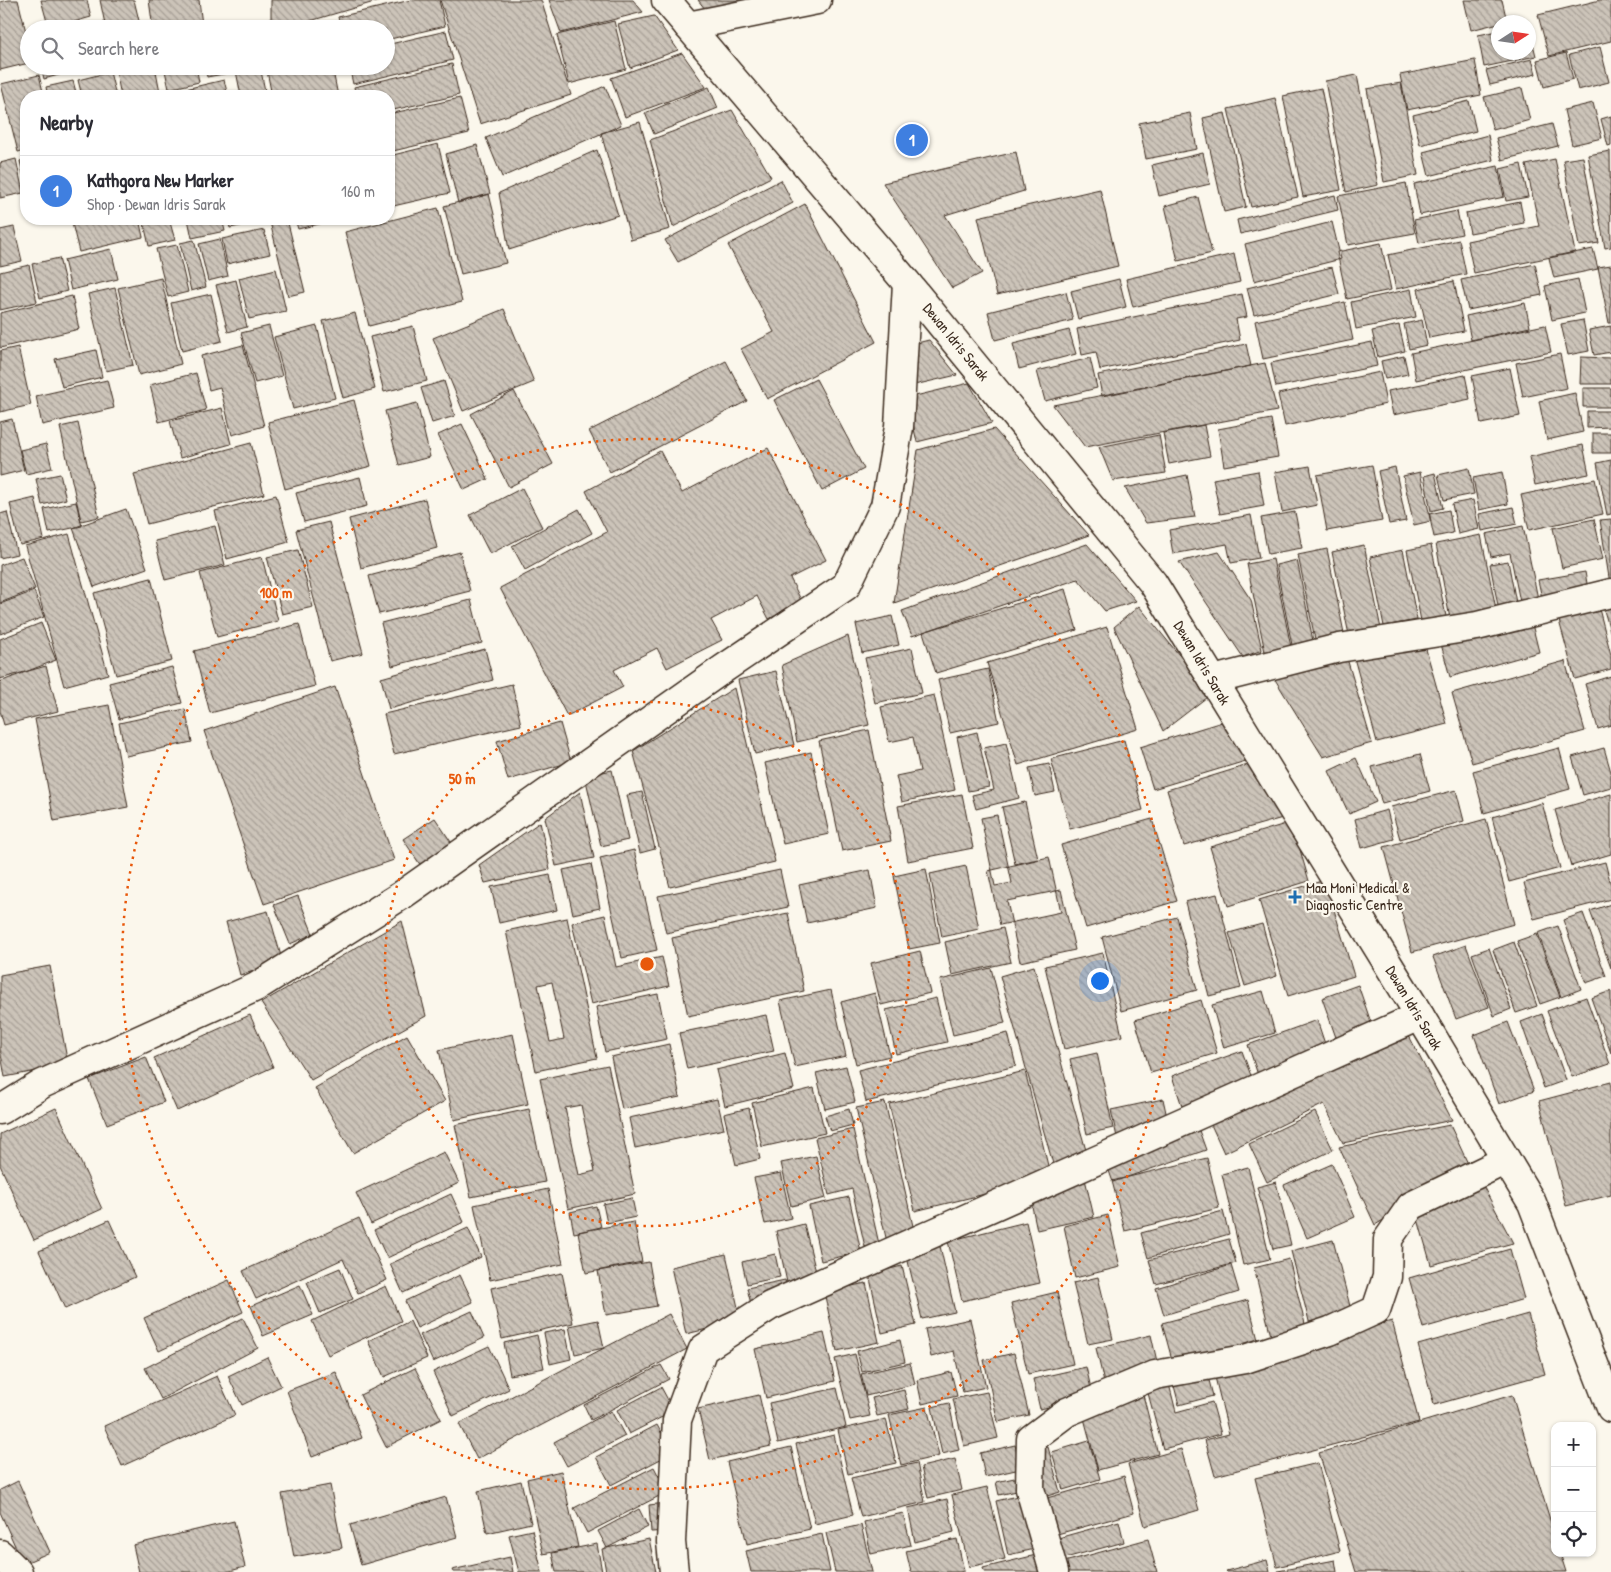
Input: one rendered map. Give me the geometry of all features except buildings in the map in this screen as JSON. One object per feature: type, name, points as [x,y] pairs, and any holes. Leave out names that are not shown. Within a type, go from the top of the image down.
[{"type":"street","name":"Dewan Idris Sarak","points":[[666,0],[907,283],[1153,582],[1420,1016],[1532,1203],[1611,1408]]},
{"type":"street","points":[[688,26],[817,0]]},
{"type":"street","points":[[0,1110],[42,1084],[256,987],[402,895],[723,669],[846,586],[885,506],[899,427],[907,283]]},
{"type":"street","points":[[1213,680],[1339,648],[1477,626],[1611,593]]},
{"type":"street","points":[[674,1572],[671,1542],[678,1420],[703,1349],[770,1306],[1420,1016]]},
{"type":"street","points":[[1054,1572],[1030,1490],[1031,1439],[1067,1412],[1156,1375],[1245,1359],[1330,1331],[1376,1310],[1387,1277],[1388,1239],[1411,1206],[1506,1160]]},
{"type":"street","points":[[0,1554],[18,1572]]},
{"type":"place","name":"Kathgora New Marker","points":[[912,140]]},
{"type":"place","name":"Maa Moni Medical & Diagnostic Centre","points":[[1295,897]]}]
